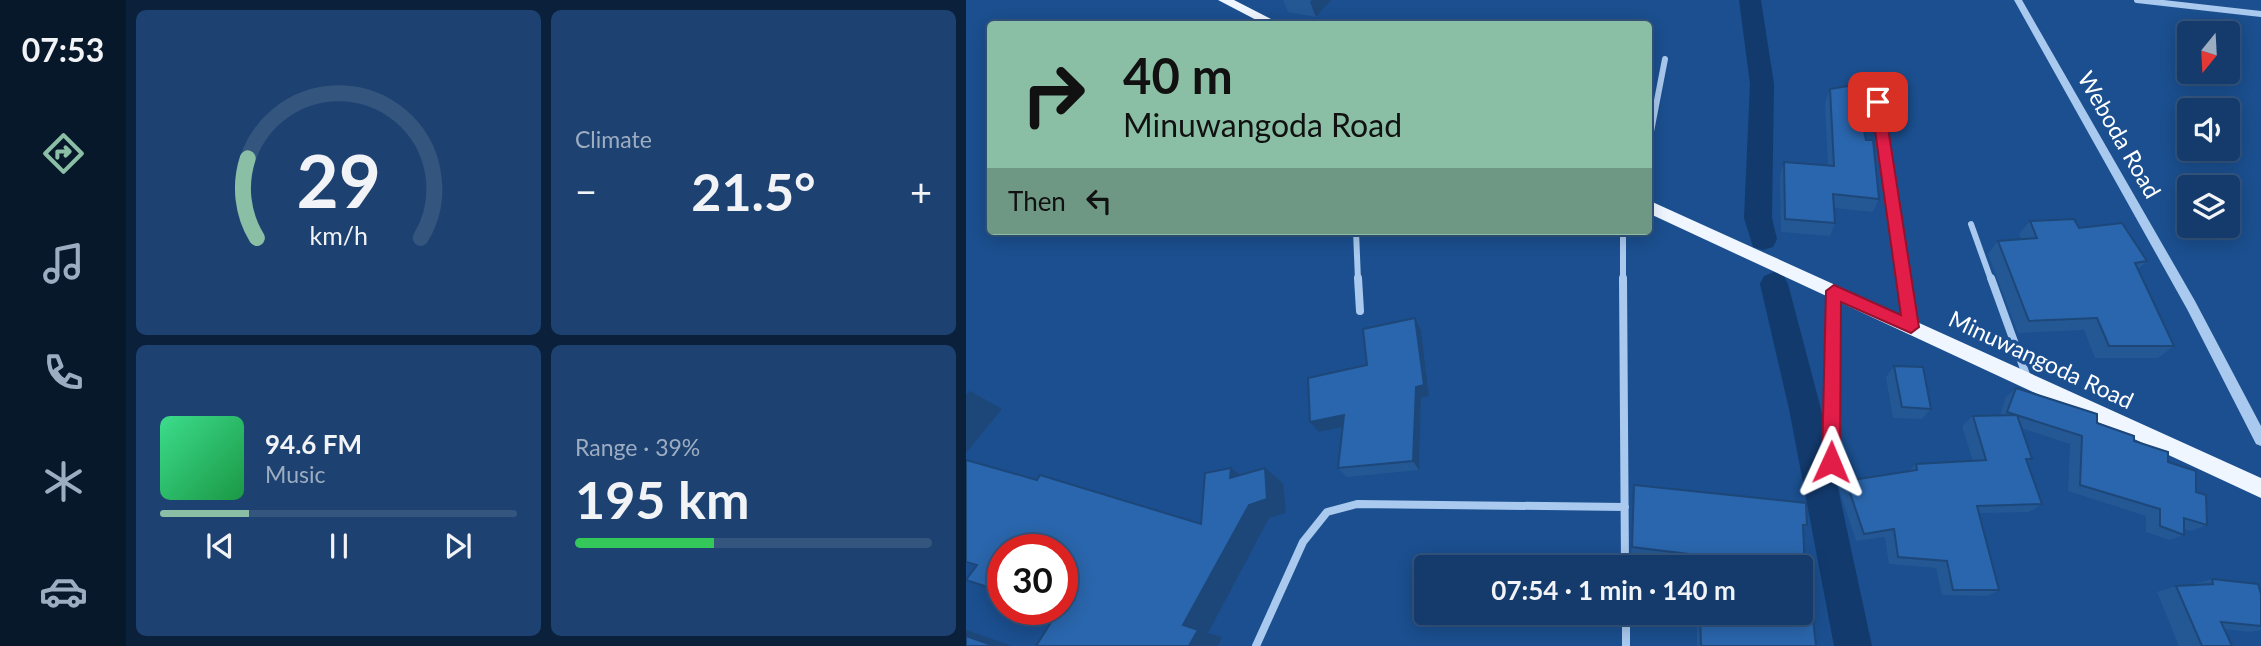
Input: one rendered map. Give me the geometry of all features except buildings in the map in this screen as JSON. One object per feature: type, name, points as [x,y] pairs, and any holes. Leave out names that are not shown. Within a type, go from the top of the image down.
[{"type":"main road","points":[[1224,0],[1268,21]]},
{"type":"main road","name":"Minuwangoda Road","points":[[1652,208],[2261,488]]},
{"type":"street","name":"Weboda Road","points":[[2018,0],[2192,305],[2261,440]]},
{"type":"street","points":[[2137,0],[2261,14]]},
{"type":"street","points":[[1652,126],[1665,59]]},
{"type":"street","points":[[1878,102],[1911,327]]},
{"type":"street","points":[[1971,224],[2028,380]]},
{"type":"street","points":[[1356,235],[1360,311]]},
{"type":"street","points":[[1623,235],[1625,555]]},
{"type":"street","points":[[1831,462],[1834,291]]},
{"type":"street","points":[[1256,646],[1303,542],[1327,512],[1357,504],[1625,507]]},
{"type":"street","points":[[1626,625],[1626,646]]},
{"type":"waterway","points":[[1750,0],[1762,84],[1758,218],[1763,239]]},
{"type":"waterway","points":[[1774,284],[1805,409],[1853,646]]},
{"type":"route","points":[[1831,462],[1834,291],[1911,327],[1878,102]]}]
